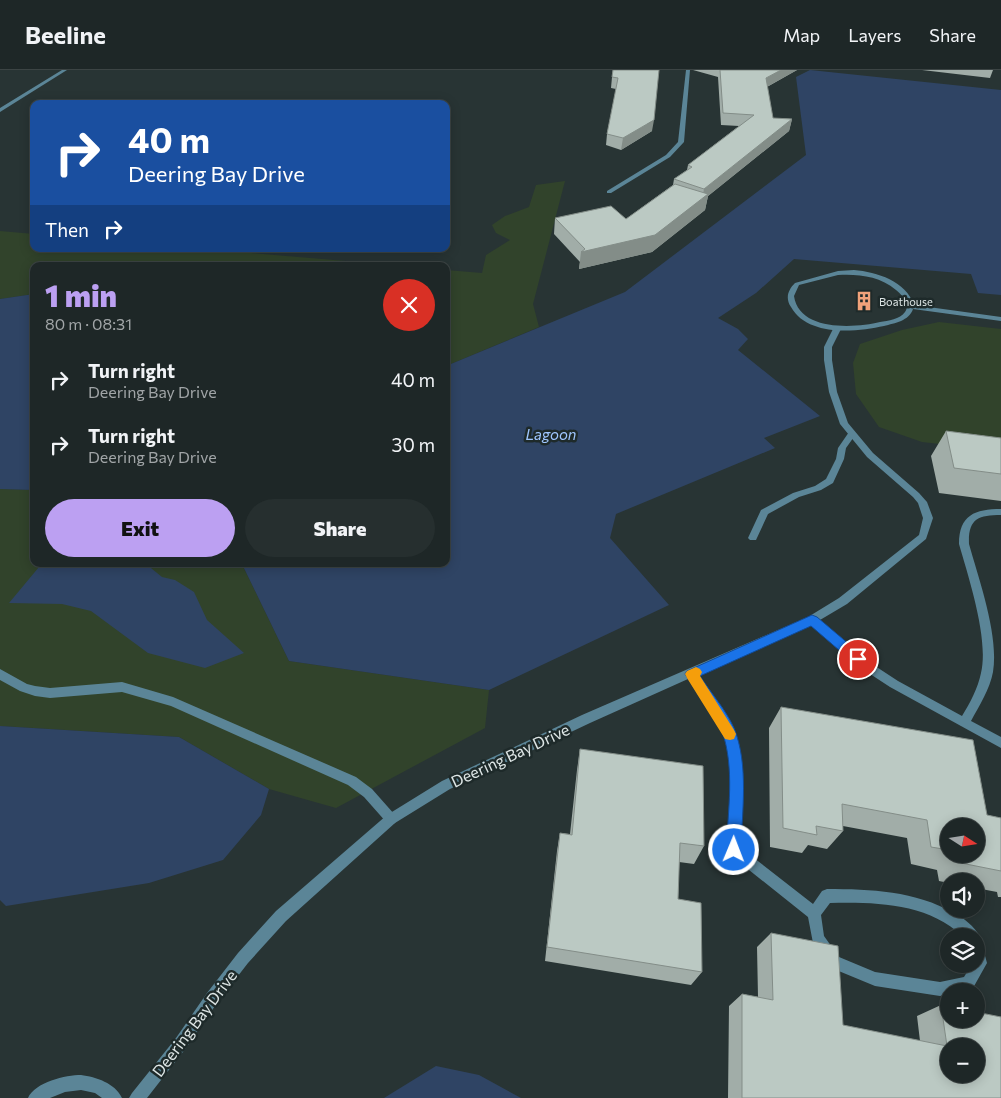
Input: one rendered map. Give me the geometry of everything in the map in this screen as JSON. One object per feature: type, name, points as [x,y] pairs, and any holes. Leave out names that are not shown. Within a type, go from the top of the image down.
[{"type":"street","points":[[0,110],[65,70]]},
{"type":"street","points":[[609,192],[668,156],[682,142],[688,70]]},
{"type":"street","points":[[850,272],[865,274],[878,277],[898,287],[911,302],[911,307],[905,317],[896,321],[866,328],[837,329],[808,320],[795,310],[791,302],[792,288],[805,280],[829,275],[850,272]]},
{"type":"street","points":[[911,307],[1001,319]]},
{"type":"street","name":"Deering Bay Drive","points":[[137,1098],[181,1043],[243,958],[281,916],[391,819],[446,785],[586,720],[812,620],[843,601],[923,537],[928,518],[922,502],[870,455],[844,424],[829,374],[828,347],[837,329]]},
{"type":"street","points":[[753,538],[764,512],[796,495],[818,488],[830,481],[840,459],[842,448],[852,434]]},
{"type":"street","points":[[964,723],[981,691],[988,672],[989,653],[964,544],[964,530],[965,525],[974,517],[990,512],[1001,512]]},
{"type":"street","points":[[812,620],[868,667],[894,684],[1001,743]]},
{"type":"street","points":[[0,674],[24,688],[35,691],[50,693],[122,686],[173,702],[279,750],[352,780],[368,793],[391,819]]},
{"type":"street","points":[[691,674],[727,728],[732,741],[736,771],[734,850],[814,913],[818,938],[834,962],[876,979],[940,989],[968,983],[974,973]]},
{"type":"street","points":[[814,913],[828,896],[864,895],[918,904],[955,921],[963,928]]},
{"type":"street","points":[[36,1098],[60,1085],[81,1082],[99,1086],[114,1098]]},
{"type":"green space","points":[[565,181],[533,304],[539,327],[450,364],[450,270],[482,273],[486,255],[510,240],[496,233],[492,225],[505,216],[529,207],[536,185]]},
{"type":"green space","points":[[0,231],[30,234],[30,252],[239,252],[357,262],[30,262],[30,295],[0,299]]},
{"type":"green space","points":[[939,322],[1001,329],[1001,451],[922,442],[879,427],[856,394],[853,363],[860,344],[902,330]]},
{"type":"green space","points":[[0,489],[30,490],[30,567],[243,567],[289,661],[489,690],[485,728],[336,808],[269,789],[179,737],[0,726]]},
{"type":"water","name":"Lagoon","points":[[810,70],[1001,90],[1001,295],[978,293],[971,274],[794,259],[756,293],[718,318],[738,329],[748,339],[738,350],[820,416],[764,438],[775,448],[616,514],[610,538],[669,605],[489,690],[289,661],[243,567],[450,567],[450,364],[625,292],[806,155],[796,77]]},
{"type":"water","points":[[30,295],[30,490],[0,489],[0,299]]},
{"type":"water","points":[[39,567],[150,567],[162,577],[175,580],[194,592],[207,620],[244,653],[205,668],[148,653],[91,611],[62,604],[9,603]]},
{"type":"water","points":[[0,726],[179,737],[269,789],[261,815],[223,860],[149,883],[6,906],[0,900]]},
{"type":"water","points":[[436,1066],[479,1075],[521,1098],[384,1098]]},
{"type":"building","points":[[613,70],[659,70],[654,120],[623,138],[607,134],[618,78],[612,77]]},
{"type":"building","points":[[720,70],[781,70],[766,78],[773,118],[792,119],[704,189],[674,179],[692,167],[688,165],[754,115],[723,113]]},
{"type":"building","points":[[675,184],[708,194],[655,235],[581,252],[585,249],[555,218],[611,206],[626,219]]},
{"type":"building","points":[[946,431],[1001,438],[1001,474],[954,468]]},
{"type":"building","points":[[781,707],[973,740],[987,815],[1001,818],[1001,871],[961,863],[985,863],[985,818],[940,818],[940,848],[931,847],[927,820],[842,804],[843,831],[816,826],[817,835],[783,828]]},
{"type":"building","points":[[580,749],[703,766],[704,846],[680,843],[678,899],[701,903],[702,972],[547,947],[560,833],[572,835]]},
{"type":"building","points":[[771,933],[838,946],[843,1025],[940,1045],[940,1083],[985,1083],[985,1038],[946,1038],[944,1028],[985,1028],[985,1014],[1001,1017],[1001,1098],[742,1098],[742,994],[773,1000]]},
{"type":"slow traffic","points":[[696,672],[691,674],[730,734]]},
{"type":"place","name":"Boathouse","points":[[864,301]]},
{"type":"route","points":[[734,850],[736,771],[732,741],[727,728],[691,674],[812,620],[858,659]]}]
